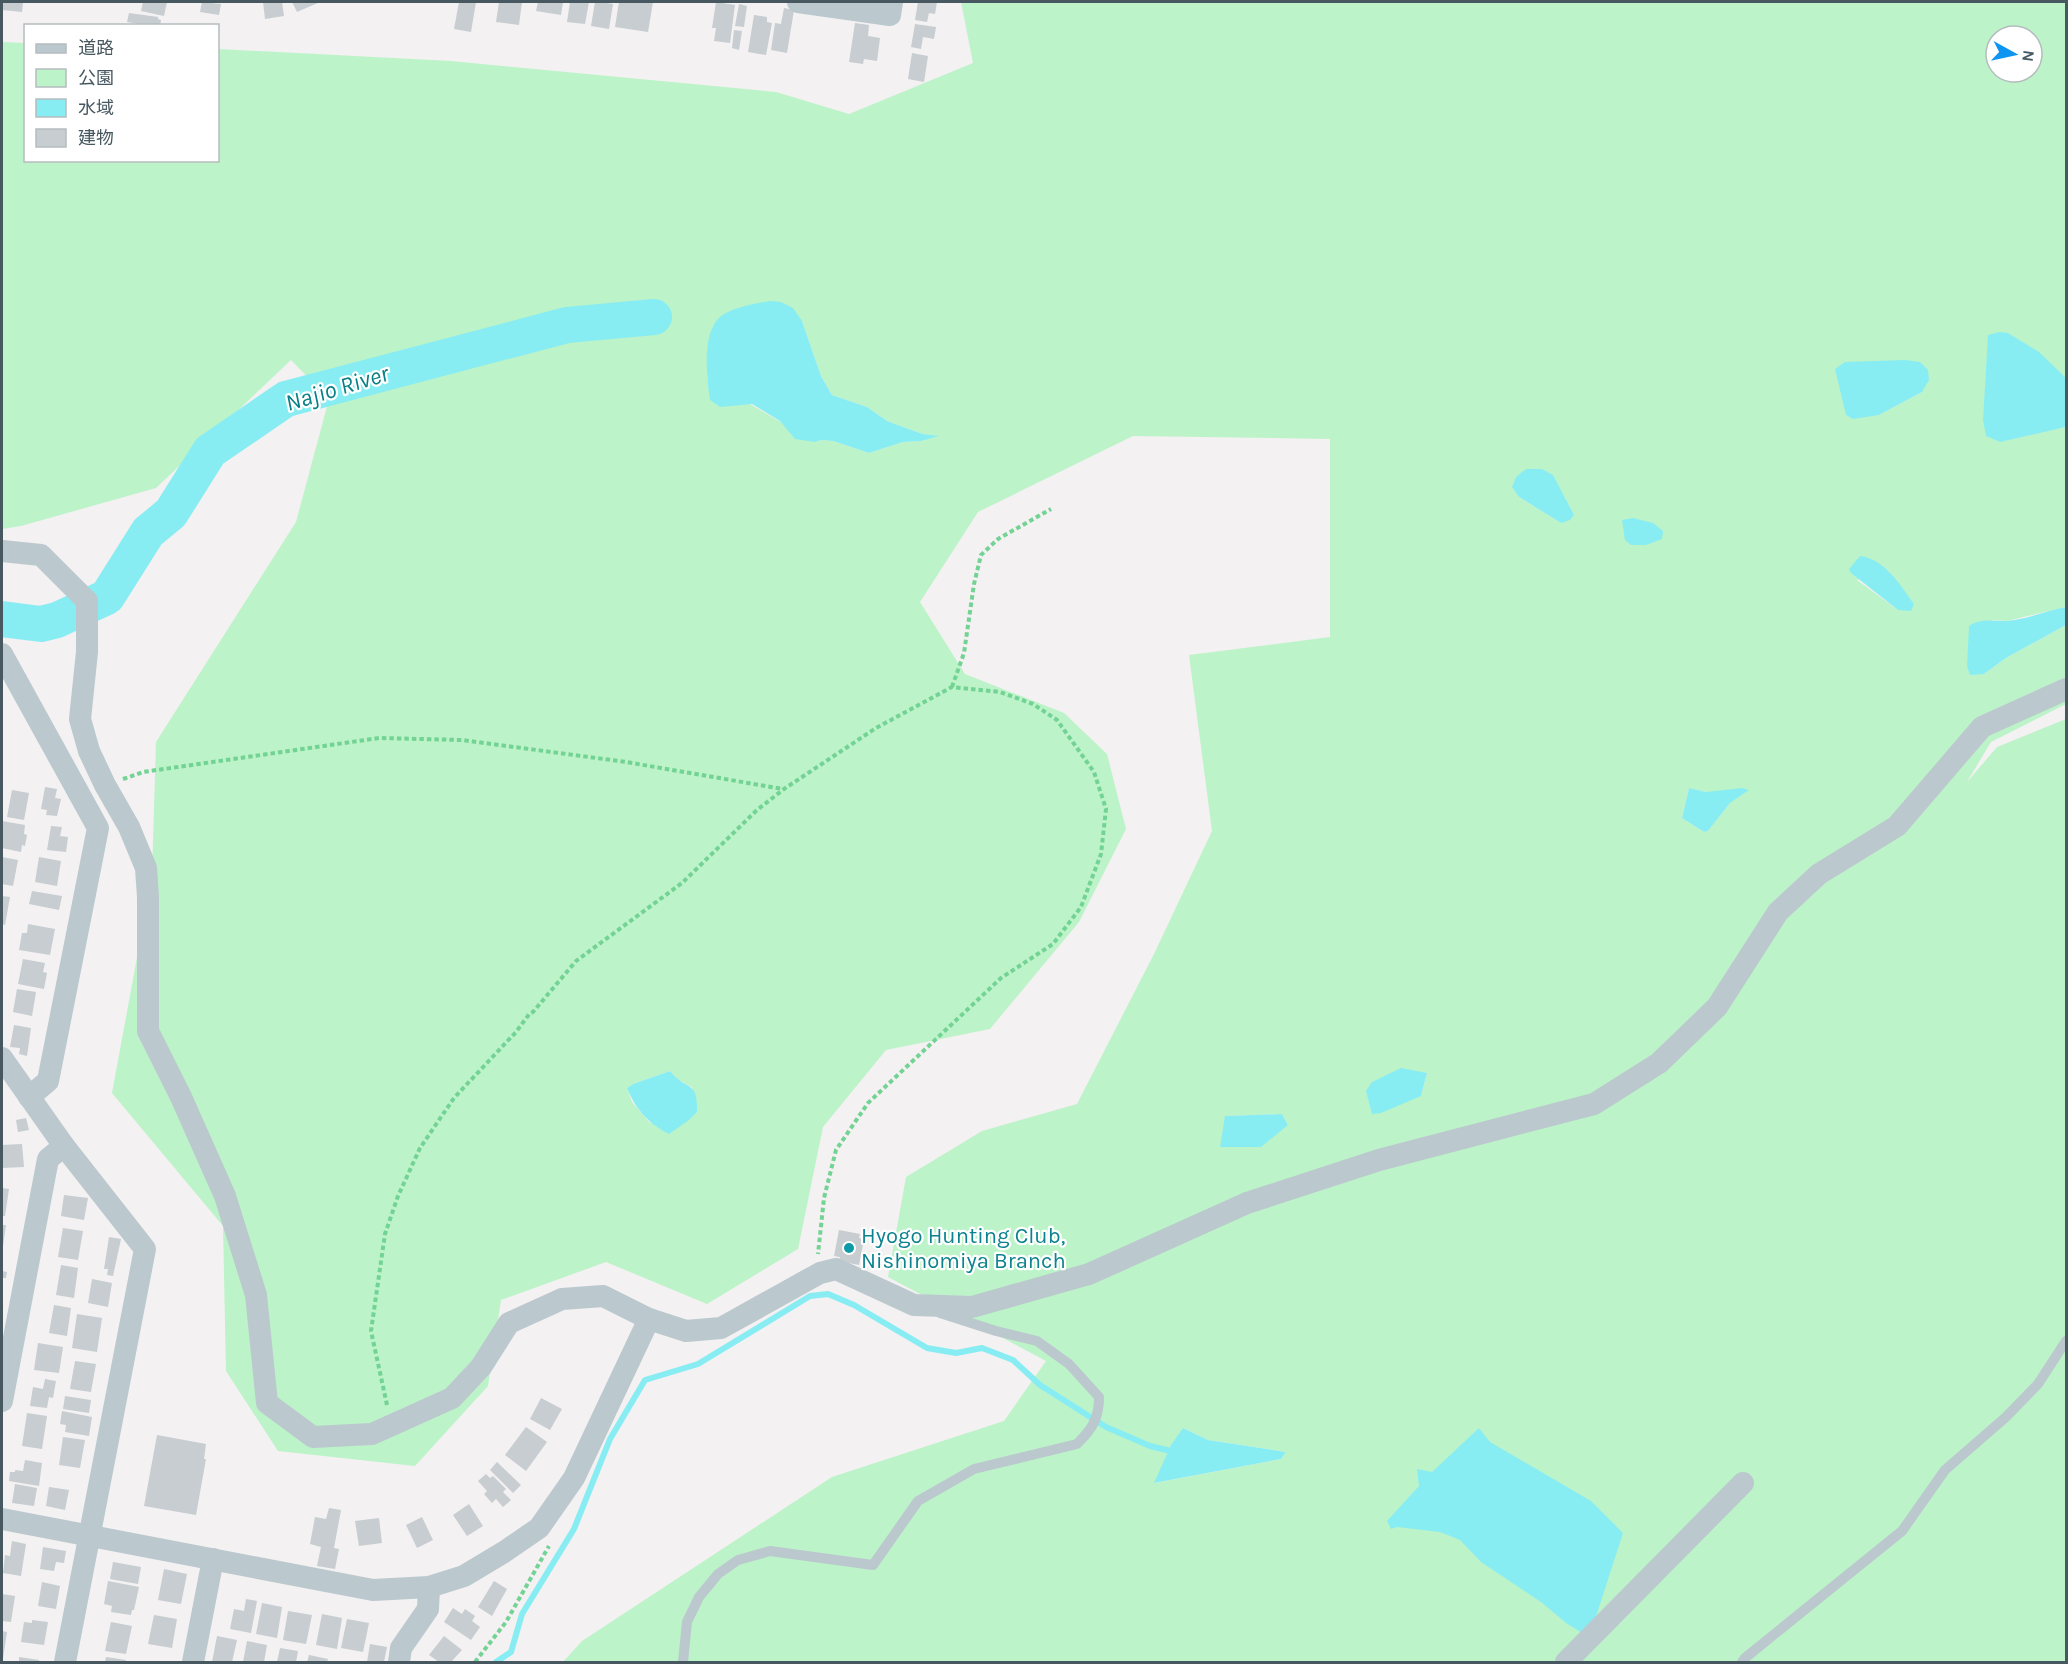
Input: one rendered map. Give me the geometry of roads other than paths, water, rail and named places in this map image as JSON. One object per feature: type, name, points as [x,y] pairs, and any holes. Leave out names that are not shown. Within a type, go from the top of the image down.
[{"type":"street","points":[[798,2],[890,15],[892,2]]},
{"type":"street","points":[[2,551],[42,555],[87,601],[87,652],[80,719],[89,751],[129,827],[146,868],[148,1031],[181,1097],[225,1196],[256,1295],[267,1403],[313,1437],[372,1434],[452,1398],[481,1368],[509,1323],[562,1299],[603,1296],[649,1319],[686,1331],[722,1329],[820,1273],[836,1269],[914,1305],[972,1307],[1089,1274],[1247,1203],[1379,1160],[1594,1104],[1659,1063],[1717,1007],[1778,912],[1819,874],[1897,826],[1982,727],[2067,689]]},
{"type":"street","points":[[2,654],[98,828],[48,1081],[29,1097]]},
{"type":"street","points":[[2,1058],[64,1146],[145,1249],[65,1662]]},
{"type":"street","points":[[2,1401],[48,1160],[64,1146]]},
{"type":"street","points":[[2,1519],[374,1590],[429,1587],[464,1576],[539,1528],[574,1478],[649,1319]]},
{"type":"street","points":[[1566,1662],[1743,1484]]},
{"type":"street","points":[[193,1662],[213,1559]]},
{"type":"street","points":[[399,1662],[401,1648],[428,1609],[429,1587]]},
{"type":"lane","points":[[683,1662],[687,1622],[699,1597],[718,1574],[738,1560],[770,1551],[873,1565],[918,1501],[974,1469],[1077,1444],[1089,1432],[1099,1412],[1099,1397],[1069,1364],[1036,1341],[914,1305]]},
{"type":"lane","points":[[1742,1662],[1902,1531],[1946,1470],[2006,1417],[2038,1384],[2067,1341]]},
{"type":"water","points":[[770,301],[781,302],[793,308],[802,321],[821,376],[832,395],[867,407],[887,421],[923,434],[939,436],[921,441],[903,442],[869,453],[833,441],[815,442],[795,439],[780,421],[752,404],[720,407],[710,400],[707,357],[710,334],[714,324],[720,317],[731,311]]},
{"type":"water","points":[[2008,333],[2039,352],[2066,378],[2066,427],[2000,442],[1986,436],[1983,420],[1988,335]]},
{"type":"water","points":[[1905,360],[1920,362],[1928,370],[1929,380],[1922,392],[1879,415],[1853,419],[1846,415],[1835,369],[1845,362]]},
{"type":"water","points":[[1526,469],[1542,469],[1553,475],[1574,515],[1570,520],[1561,523],[1519,497],[1512,487],[1516,477]]},
{"type":"water","points":[[1633,518],[1653,523],[1663,531],[1662,539],[1646,545],[1631,545],[1625,540],[1622,520]]},
{"type":"water","points":[[1860,556],[1877,562],[1891,574],[1914,604],[1911,611],[1898,610],[1851,573],[1849,569]]},
{"type":"water","points":[[2066,607],[2066,625],[2006,658],[1984,674],[1970,675],[1967,666],[1969,626],[1973,623],[2021,619]]},
{"type":"water","points":[[1689,788],[1706,792],[1742,788],[1749,790],[1730,803],[1708,831],[1704,832],[1682,818]]},
{"type":"water","points":[[1401,1068],[1427,1073],[1421,1096],[1381,1113],[1372,1114],[1366,1091],[1372,1082]]},
{"type":"water","points":[[670,1071],[693,1090],[696,1095],[697,1112],[669,1134],[644,1115],[634,1103],[627,1088]]},
{"type":"water","points":[[1282,1114],[1288,1125],[1261,1147],[1220,1147],[1225,1116]]},
{"type":"water","points":[[1183,1428],[1208,1440],[1286,1452],[1281,1459],[1154,1483],[1171,1445]]},
{"type":"water","points":[[1479,1428],[1490,1442],[1591,1501],[1623,1533],[1592,1629],[1584,1634],[1481,1562],[1460,1540],[1440,1532],[1397,1527],[1391,1529],[1387,1521],[1419,1486],[1417,1469],[1432,1472]]},
{"type":"waterway","name":"Najio River","points":[[2,619],[41,624],[57,620],[107,597],[148,532],[171,513],[210,451],[286,399],[567,325],[654,317]]},
{"type":"waterway","points":[[496,1662],[511,1652],[522,1614],[574,1529],[610,1439],[645,1380],[698,1364],[810,1296],[828,1294],[854,1305],[927,1348],[956,1353],[982,1348],[1013,1360],[1040,1385],[1106,1427],[1150,1446],[1175,1452]]},
{"type":"place","name":"Hyogo Hunting Club, Nishinomiya Branch","points":[[849,1248]]}]
